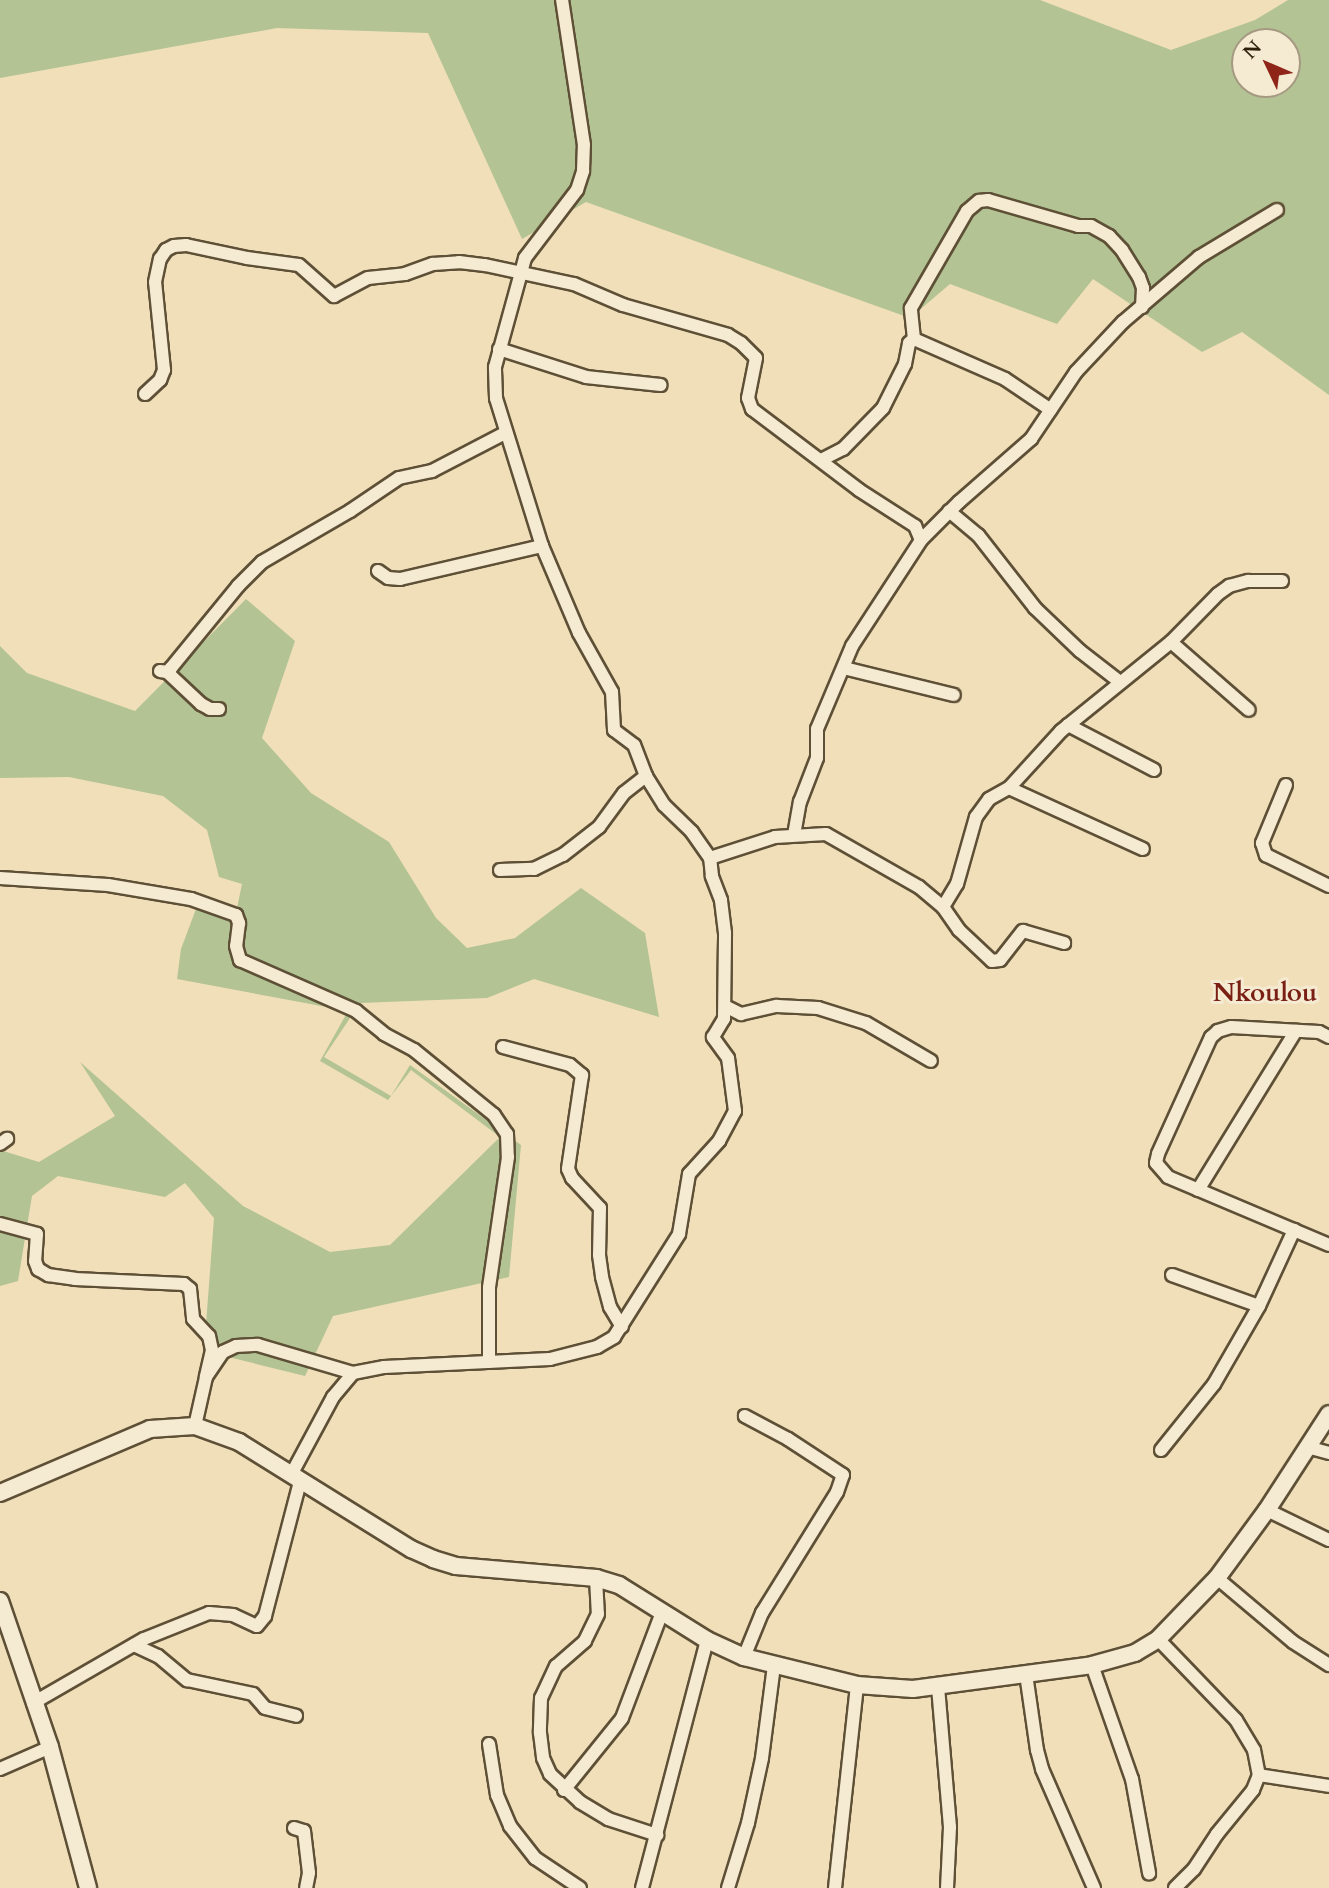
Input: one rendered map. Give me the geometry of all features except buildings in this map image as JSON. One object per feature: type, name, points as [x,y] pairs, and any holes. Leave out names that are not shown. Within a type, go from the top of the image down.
[{"type":"street","points":[[206,1377],[223,1352],[236,1346],[257,1345],[353,1373],[384,1367],[564,1357],[606,1343],[622,1327],[638,1296],[679,1234],[689,1174],[719,1140],[735,1111],[728,1058],[713,1037],[724,1019],[725,919],[712,876],[710,858],[692,832],[671,815],[646,776],[634,744],[614,730],[612,692],[579,633],[542,546],[505,433],[494,383],[499,349],[519,274],[531,248],[577,190],[583,171],[584,145],[562,0]]},
{"type":"street","points":[[914,339],[911,308],[967,211],[979,201],[988,200],[1078,226],[1091,226],[1109,236],[1139,276],[1143,288],[1143,307]]},
{"type":"street","points":[[794,835],[803,791],[817,758],[817,729],[852,646],[872,611],[921,540],[949,511],[1031,439],[1095,350],[1199,257],[1277,210]]},
{"type":"street","points":[[145,394],[160,380],[164,370],[155,282],[160,259],[166,250],[174,246],[186,245],[247,258],[299,265],[334,296],[368,278],[405,274],[433,264],[463,262],[574,284],[623,305],[735,340],[747,347],[755,358],[748,398],[752,410],[766,424],[915,526],[921,540]]},
{"type":"street","points":[[821,460],[843,449],[883,408],[905,364],[909,343],[914,339]]},
{"type":"street","points":[[914,339],[1005,379],[1051,410]]},
{"type":"street","points":[[499,349],[586,377],[661,385]]},
{"type":"street","points":[[219,709],[210,709],[195,699],[164,671],[237,586],[262,562],[351,511],[399,478],[432,471],[505,433]]},
{"type":"street","points":[[949,511],[978,535],[1035,608],[1080,651],[1120,682]]},
{"type":"street","points":[[378,571],[388,578],[400,579],[542,546]]},
{"type":"street","points":[[943,907],[957,884],[981,808],[989,799],[1009,788],[1068,725],[1171,642],[1229,586],[1248,581],[1282,581]]},
{"type":"street","points":[[1171,642],[1249,710]]},
{"type":"street","points":[[844,668],[954,695]]},
{"type":"street","points":[[1068,725],[1154,770]]},
{"type":"street","points":[[500,870],[534,869],[563,855],[599,827],[624,793],[646,776]]},
{"type":"street","points":[[1286,785],[1262,843],[1266,856],[1329,886]]},
{"type":"street","points":[[1009,788],[1143,849]]},
{"type":"street","points":[[710,858],[775,837],[819,833],[833,837],[849,849],[864,853],[905,878],[943,907],[960,930],[992,961],[1000,960],[1023,931],[1063,943]]},
{"type":"street","points":[[0,878],[108,885],[191,899],[236,915],[239,923],[237,953],[245,964],[356,1011],[384,1034],[414,1050],[494,1115],[507,1134],[508,1157],[489,1288],[489,1362]]},
{"type":"street","points":[[725,1006],[741,1014],[777,1006],[818,1008],[866,1023],[931,1061]]},
{"type":"street","points":[[1329,1037],[1320,1032],[1231,1027],[1218,1031],[1211,1037],[1157,1154],[1156,1163],[1168,1177],[1329,1245]]},
{"type":"street","points":[[1198,1189],[1296,1031]]},
{"type":"street","points":[[503,1047],[570,1065],[582,1075],[568,1169],[572,1178],[600,1208],[599,1255],[602,1277],[610,1307],[622,1327]]},
{"type":"street","points":[[0,1224],[37,1234],[37,1269],[48,1275],[75,1279],[184,1283],[190,1289],[193,1319],[209,1336],[212,1350],[195,1426]]},
{"type":"street","points":[[1161,1450],[1214,1384],[1259,1306],[1294,1230]]},
{"type":"street","points":[[1171,1275],[1259,1306]]},
{"type":"street","points":[[33,1703],[134,1645],[209,1613],[233,1615],[257,1626],[261,1623],[265,1616],[295,1479],[338,1388],[353,1373]]},
{"type":"street","points":[[0,1493],[150,1429],[195,1426],[239,1442],[411,1549],[433,1559],[456,1566],[596,1578],[619,1585],[707,1640],[744,1657],[857,1685],[914,1689],[1092,1665],[1135,1653],[1158,1639],[1217,1578],[1267,1510],[1329,1414]]},
{"type":"street","points":[[744,1657],[762,1613],[837,1492],[843,1475],[788,1438],[745,1416]]},
{"type":"street","points":[[1307,1447],[1329,1453]]},
{"type":"street","points":[[1267,1510],[1329,1540]]},
{"type":"street","points":[[596,1578],[598,1614],[585,1641],[556,1667],[541,1698],[540,1734],[543,1758],[550,1774],[564,1790],[608,1819],[656,1835]]},
{"type":"street","points":[[1217,1578],[1293,1642],[1329,1665]]},
{"type":"street","points":[[1,1605],[50,1747],[88,1888]]},
{"type":"street","points":[[564,1790],[622,1718],[662,1612]]},
{"type":"street","points":[[1158,1639],[1236,1720],[1254,1750],[1259,1775],[1253,1790],[1217,1834],[1194,1868],[1175,1888]]},
{"type":"street","points":[[642,1888],[707,1640]]},
{"type":"street","points":[[134,1645],[158,1656],[187,1680],[253,1694],[265,1708],[296,1716]]},
{"type":"street","points":[[1092,1665],[1132,1779],[1149,1873]]},
{"type":"street","points":[[728,1888],[748,1823],[762,1758],[774,1666]]},
{"type":"street","points":[[1026,1674],[1040,1759],[1094,1888]]},
{"type":"street","points":[[835,1888],[857,1685]]},
{"type":"street","points":[[938,1687],[950,1827],[947,1888]]},
{"type":"street","points":[[489,1744],[498,1795],[510,1826],[535,1858],[580,1888]]},
{"type":"street","points":[[0,1769],[50,1747]]},
{"type":"street","points":[[1259,1775],[1329,1786]]},
{"type":"street","points":[[294,1828],[304,1831],[310,1873],[306,1888]]},
{"type":"green space","points":[[0,0],[1040,0],[1171,50],[1231,29],[1231,98],[1301,98],[1301,28],[1233,28],[1255,20],[1288,0],[1329,0],[1329,395],[1242,332],[1202,352],[1093,279],[1057,324],[950,284],[910,318],[586,202],[522,239],[428,33],[277,28],[0,78]]},
{"type":"green space","points":[[246,599],[295,641],[262,738],[311,793],[389,842],[436,918],[467,948],[515,938],[581,888],[645,933],[659,1017],[534,979],[487,998],[360,1003],[324,1057],[391,1096],[410,1065],[521,1145],[509,1277],[333,1316],[305,1376],[204,1351],[214,1218],[185,1183],[165,1197],[58,1176],[32,1196],[18,1281],[0,1286],[0,1150],[39,1162],[115,1116],[80,1062],[243,1206],[330,1252],[390,1245],[500,1137],[411,1070],[388,1100],[320,1061],[348,1011],[177,979],[181,949],[196,909],[237,908],[242,884],[219,877],[207,830],[163,796],[69,777],[0,778],[0,646],[27,673],[135,711]]},
{"type":"district","name":"Nkoulou","points":[[1265,993]]}]
